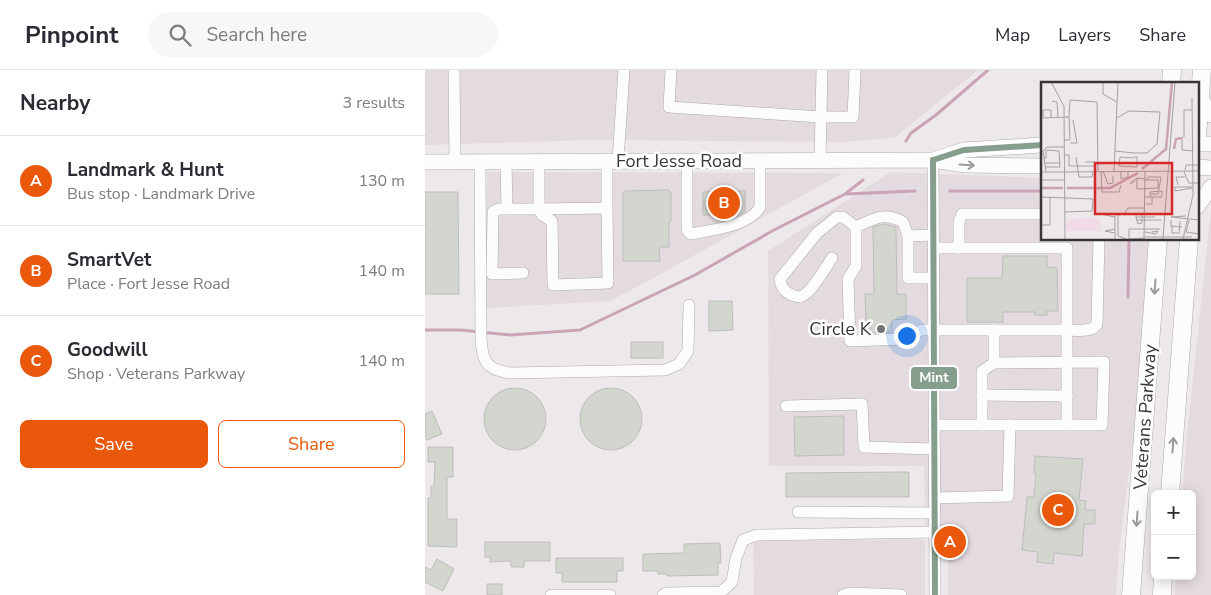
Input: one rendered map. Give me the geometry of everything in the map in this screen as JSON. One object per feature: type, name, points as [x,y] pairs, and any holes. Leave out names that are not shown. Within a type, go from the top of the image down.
[{"type":"highway","points":[[1199,110],[1202,70]]},
{"type":"highway","name":"Veterans Parkway","points":[[1131,595],[1158,240]]},
{"type":"highway","name":"Veterans Parkway","points":[[1170,490],[1189,240]]},
{"type":"highway","points":[[1162,595],[1163,580]]},
{"type":"main road","points":[[1200,97],[1211,115]]},
{"type":"main road","name":"Fort Jesse Road","points":[[933,160],[964,150],[1041,145]]},
{"type":"main road","name":"Fort Jesse Road","points":[[425,162],[933,160],[965,166],[1041,166]]},
{"type":"main road","points":[[1199,204],[1211,187]]},
{"type":"street","points":[[454,70],[455,162]]},
{"type":"street","points":[[539,161],[539,209],[542,215],[552,221],[553,285],[608,283],[607,208],[624,70]]},
{"type":"street","points":[[671,70],[669,107],[821,117],[853,117],[855,70]]},
{"type":"street","points":[[820,160],[822,70]]},
{"type":"street","points":[[687,161],[687,230],[691,234],[729,226],[755,215],[760,207],[760,160]]},
{"type":"street","points":[[933,160],[935,595]]},
{"type":"street","points":[[505,161],[507,209]]},
{"type":"street","points":[[480,162],[482,355],[490,366],[498,372],[665,370],[679,364],[688,351],[689,304]]},
{"type":"street","points":[[523,273],[492,274],[493,212],[499,209],[607,208]]},
{"type":"street","points":[[959,248],[959,222],[962,214],[1041,214]]},
{"type":"street","points":[[856,227],[879,216],[893,216],[903,222],[907,236],[908,278],[933,278]]},
{"type":"street","points":[[832,258],[802,296],[795,296],[785,292],[781,287],[780,279],[817,233],[837,217],[843,217],[856,227]]},
{"type":"street","points":[[856,227],[856,266],[848,279],[850,341],[904,340],[921,330],[1091,330],[1097,324],[1099,240]]},
{"type":"street","points":[[907,236],[933,235]]},
{"type":"street","points":[[933,248],[1067,243],[1067,425]]},
{"type":"street","points":[[994,330],[994,363]]},
{"type":"street","points":[[934,425],[981,425],[1103,425],[1104,362],[994,363],[982,371],[981,425]]},
{"type":"street","points":[[982,395],[1067,396]]},
{"type":"street","points":[[786,406],[862,404],[863,447],[934,449]]},
{"type":"street","points":[[935,498],[1008,496],[1010,425]]},
{"type":"street","points":[[798,512],[935,513]]},
{"type":"street","points":[[663,595],[666,593],[721,592],[733,582],[736,558],[743,540],[757,535],[935,532]]},
{"type":"street","points":[[843,595],[866,593],[901,595]]},
{"type":"street","points":[[551,595],[610,595]]},
{"type":"shaded area","points":[[425,70],[978,70],[894,138],[842,142],[592,140],[425,145]]},
{"type":"shaded area","points":[[487,172],[843,173],[610,301],[486,308]]},
{"type":"shaded area","points":[[891,172],[1041,178],[1041,240],[1149,240],[1134,434],[1119,552],[1116,595],[948,595],[948,526],[925,526],[924,466],[769,466],[768,251]]},
{"type":"shaded area","points":[[1211,209],[1211,595],[1175,595],[1176,580],[1196,580],[1196,490],[1182,490]]},
{"type":"shaded area","points":[[920,539],[925,541],[925,595],[754,595],[753,542],[755,541]]},
{"type":"building","points":[[669,190],[671,192],[671,222],[669,222],[669,247],[659,247],[660,261],[623,261],[623,193],[625,191]]},
{"type":"building","points":[[745,191],[745,211],[739,215],[703,215],[703,192]]},
{"type":"building","points":[[425,192],[458,192],[459,294],[425,294]]},
{"type":"building","points":[[885,224],[896,227],[897,294],[906,294],[906,319],[892,320],[892,332],[870,333],[870,325],[866,325],[865,294],[874,294],[873,227]]},
{"type":"building","points":[[1003,256],[1047,256],[1047,267],[1057,268],[1058,311],[1047,311],[1047,315],[1034,315],[1035,312],[1003,312],[1003,322],[967,322],[967,278],[1002,278]]},
{"type":"building","points":[[709,301],[732,301],[733,330],[709,331]]},
{"type":"building","points":[[631,342],[663,342],[663,358],[631,358]]},
{"type":"building","points":[[515,388],[532,393],[537,397],[541,402],[546,419],[541,436],[537,441],[532,445],[515,450],[498,445],[493,441],[489,436],[484,419],[489,402],[493,397],[498,393]]},
{"type":"building","points":[[611,388],[623,391],[633,397],[639,407],[642,419],[639,431],[633,441],[623,447],[611,450],[599,447],[589,441],[583,431],[580,419],[583,407],[589,397],[599,391]]},
{"type":"building","points":[[432,411],[442,434],[427,440],[425,435],[425,414]]},
{"type":"building","points":[[844,416],[844,455],[795,456],[794,417]]},
{"type":"building","points":[[428,447],[453,447],[453,477],[447,477],[447,519],[457,519],[457,547],[428,546],[428,498],[431,498],[431,486],[434,486],[435,462],[428,462]]},
{"type":"building","points":[[1035,456],[1083,459],[1079,500],[1086,501],[1085,510],[1095,510],[1095,524],[1084,524],[1082,556],[1054,553],[1053,564],[1037,562],[1038,552],[1022,550],[1027,497],[1034,497]]},
{"type":"building","points":[[909,472],[909,497],[786,497],[786,473]]},
{"type":"building","points":[[485,542],[550,542],[550,561],[524,561],[524,567],[511,567],[511,561],[490,562],[490,557],[485,557]]},
{"type":"building","points":[[720,543],[721,563],[718,563],[718,575],[667,576],[667,574],[658,574],[658,571],[643,571],[643,554],[684,553],[684,544]]},
{"type":"building","points":[[556,558],[623,558],[623,571],[617,571],[617,582],[562,582],[562,573],[556,573]]},
{"type":"building","points":[[437,559],[454,569],[443,591],[425,582],[425,567],[431,570]]},
{"type":"building","points":[[487,584],[502,584],[502,595],[487,595]]},
{"type":"waterway","points":[[906,141],[911,133],[936,115],[988,70]]},
{"type":"waterway","points":[[425,330],[461,330],[510,335],[580,330],[695,275],[774,230],[845,194],[863,180]]},
{"type":"waterway","points":[[846,194],[915,191]]},
{"type":"waterway","points":[[950,191],[1041,191]]},
{"type":"waterway","points":[[1128,297],[1129,240]]},
{"type":"transit line","name":"Mint","points":[[933,160],[964,150],[1041,145]]},
{"type":"transit line","name":"Mint","points":[[933,160],[935,595]]},
{"type":"place","name":"SmartVet","points":[[724,203]]},
{"type":"place","name":"Circle K","points":[[881,329]]},
{"type":"place","name":"Goodwill","points":[[1058,510]]},
{"type":"place","name":"Landmark & Hunt","points":[[950,542]]}]
